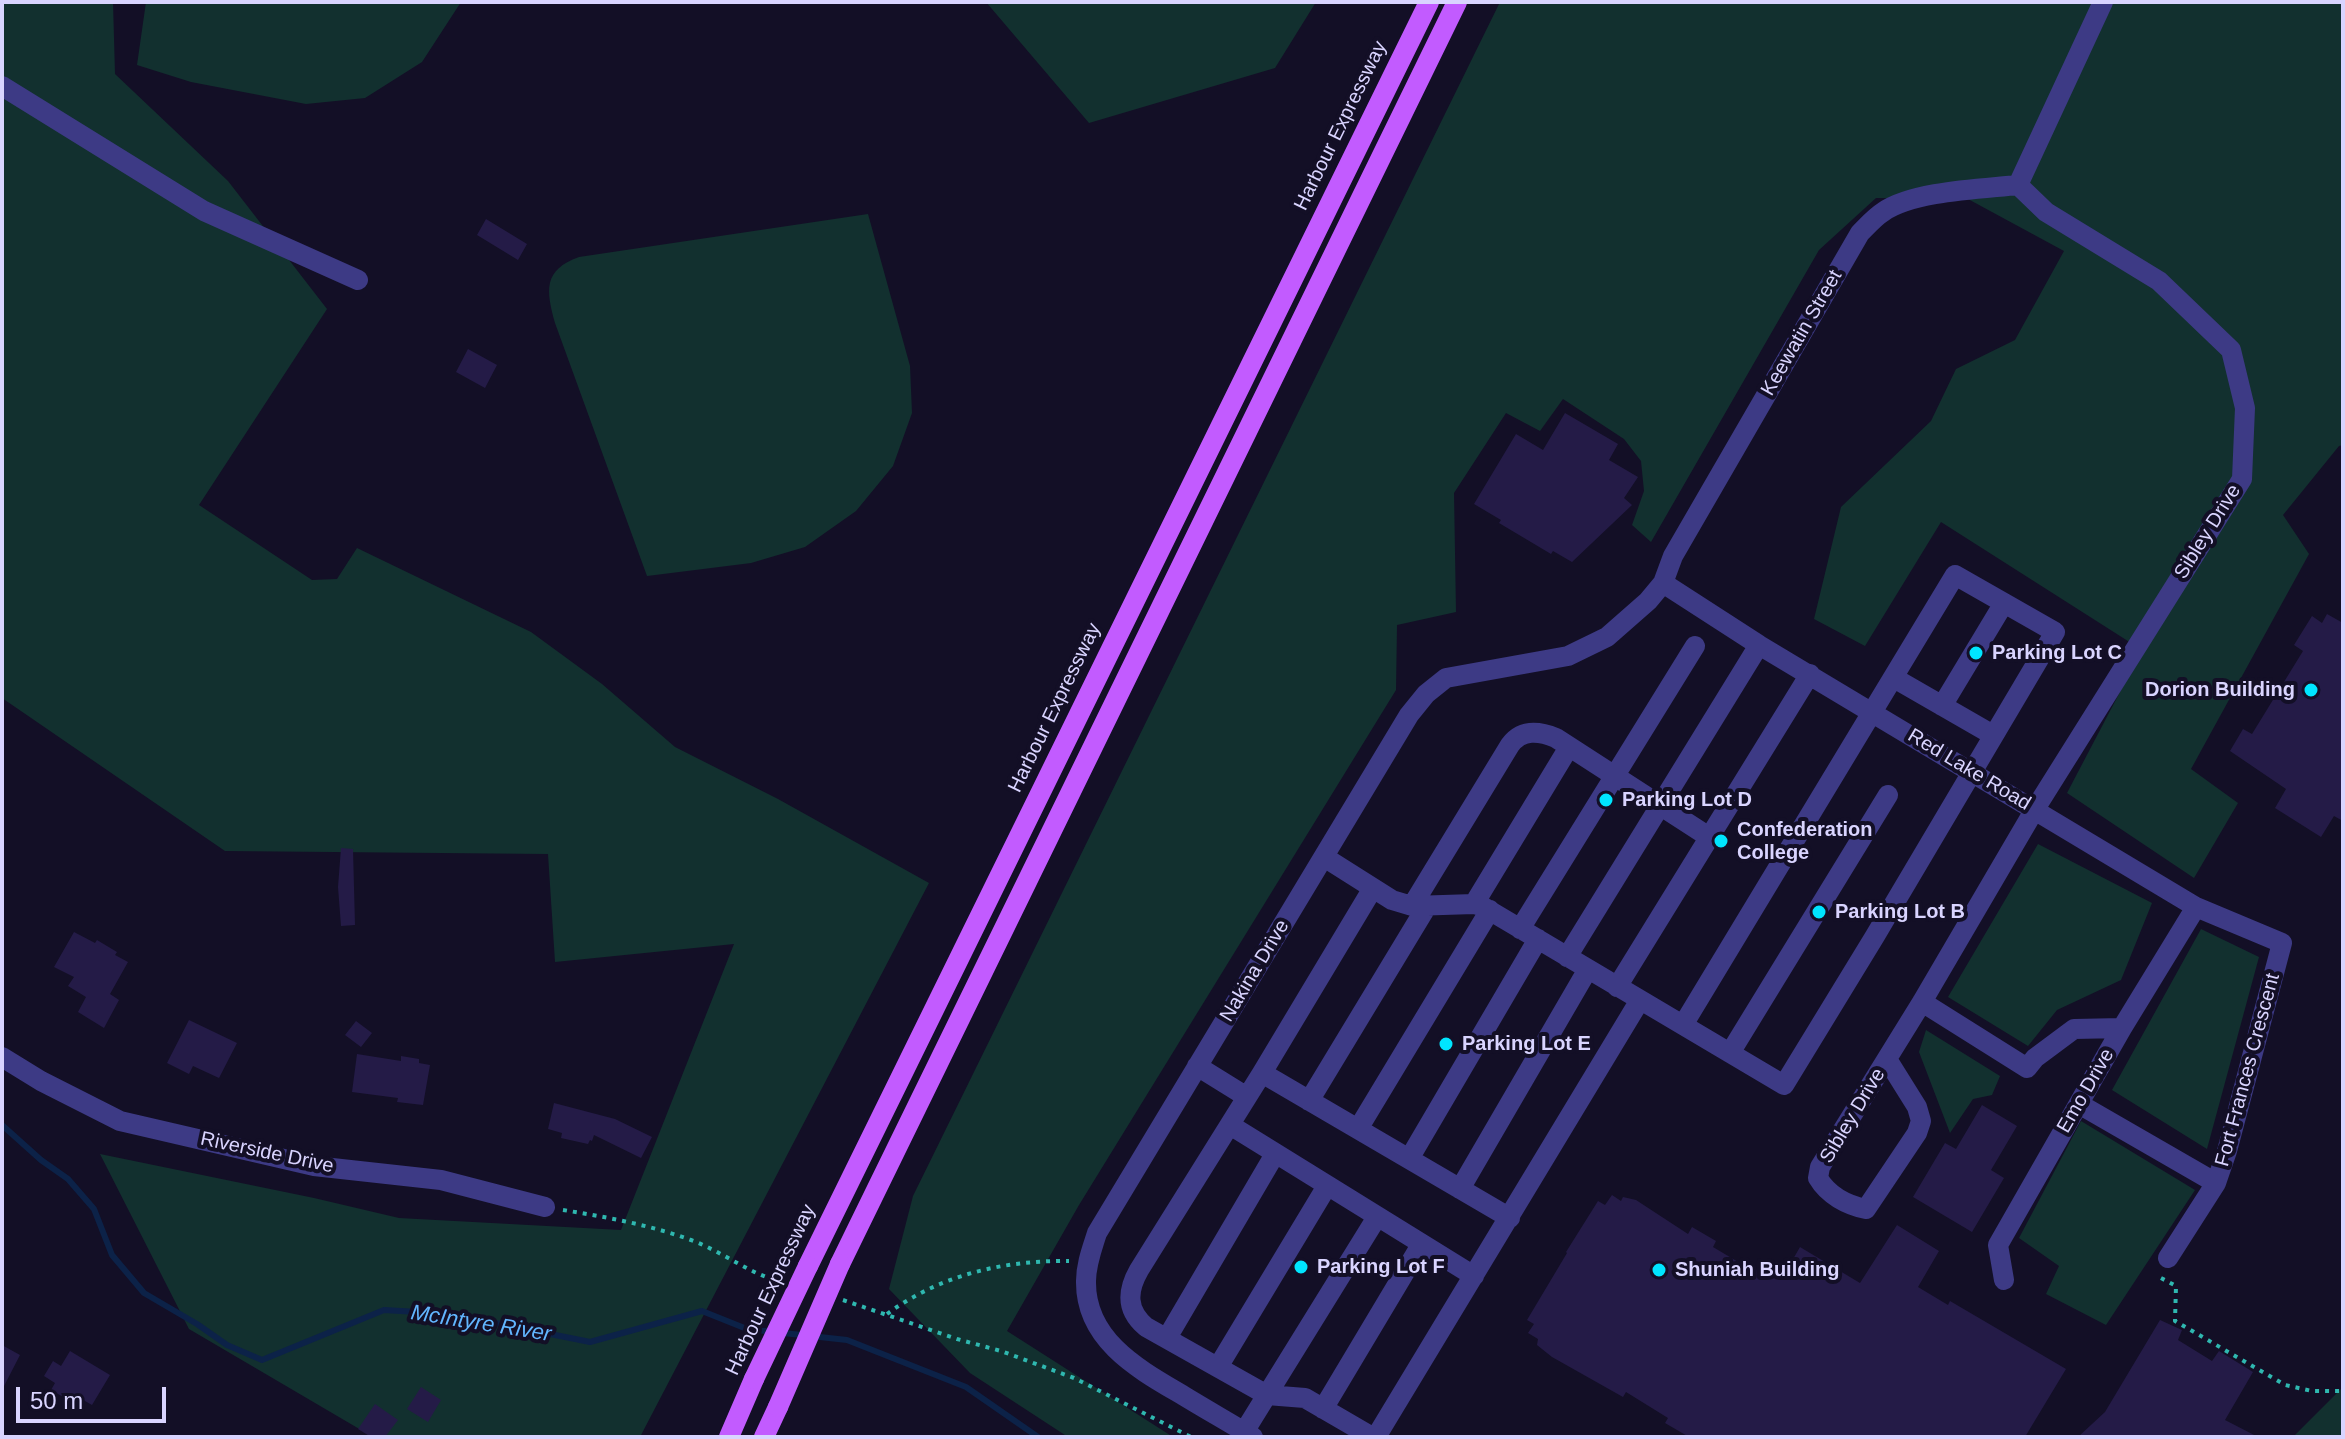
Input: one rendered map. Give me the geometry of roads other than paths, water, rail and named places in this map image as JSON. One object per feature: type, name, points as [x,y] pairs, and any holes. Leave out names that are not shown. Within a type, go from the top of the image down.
[{"type":"main road","name":"Harbour Expressway","points":[[729,1437],[808,1266],[1429,2]]},
{"type":"main road","points":[[764,1437],[840,1264],[1457,2]]},
{"type":"street","points":[[2018,185],[2103,2]]},
{"type":"street","points":[[2,86],[204,211],[358,280]]},
{"type":"street","name":"Keewatin Street","points":[[1663,583],[1673,556],[1860,233],[1882,212],[1902,202],[1926,195],[2018,185]]},
{"type":"street","name":"Sibley Drive","points":[[1887,1059],[1917,1107],[1921,1121],[1917,1133],[1866,1209],[1853,1206],[1825,1189],[1818,1178],[1820,1167],[1922,1002],[2035,809],[2242,479],[2245,408],[2231,350],[2159,281],[2046,212],[2018,185]]},
{"type":"street","points":[[1324,857],[1392,900],[1420,906],[1482,907],[1784,1085],[2055,632],[1955,575],[1683,1025]]},
{"type":"street","name":"Red Lake Road","points":[[1663,583],[1759,645],[2196,907],[2282,943]]},
{"type":"street","name":"Nakina Drive","points":[[1248,1434],[1137,1368],[1107,1340],[1091,1312],[1086,1284],[1088,1261],[1097,1233],[1409,715],[1426,694],[1446,678],[1568,656],[1588,647],[1607,637],[1648,601],[1663,583]]},
{"type":"street","points":[[1942,706],[2004,603]]},
{"type":"street","points":[[1567,957],[1759,645]]},
{"type":"street","points":[[1409,1159],[1614,778],[1695,646]]},
{"type":"street","points":[[1617,987],[1810,674]]},
{"type":"street","points":[[1894,678],[1993,735]]},
{"type":"street","points":[[1309,1101],[1514,739],[1525,733],[1556,738],[1709,837]]},
{"type":"street","points":[[1358,1129],[1569,747]]},
{"type":"street","points":[[1730,1053],[1888,795]]},
{"type":"street","points":[[1373,888],[1132,1282],[1129,1292],[1137,1317],[1146,1327],[1267,1395],[1305,1398],[1374,1437],[1640,1000]]},
{"type":"street","name":"Emo Drive","points":[[2004,1280],[1998,1245],[2122,1028],[2196,907]]},
{"type":"street","name":"Fort Frances Crescent","points":[[2079,1104],[2216,1183],[2282,943]]},
{"type":"street","points":[[1460,1189],[1588,969]]},
{"type":"street","points":[[1922,1002],[2027,1068],[2035,1058],[2074,1029],[2122,1028]]},
{"type":"street","name":"Riverside Drive","points":[[2,1057],[41,1081],[120,1121],[314,1166],[441,1180],[545,1207]]},
{"type":"street","points":[[1197,1066],[1247,1097]]},
{"type":"street","points":[[1262,1073],[1510,1218]]},
{"type":"street","points":[[1230,1125],[1474,1276]]},
{"type":"street","points":[[1167,1338],[1275,1154]]},
{"type":"street","points":[[2162,1266],[2216,1183]]},
{"type":"street","points":[[1218,1367],[1327,1186]]},
{"type":"street","points":[[1248,1434],[1267,1395],[1377,1217]]},
{"type":"street","points":[[1323,1409],[1421,1245]]},
{"type":"waterway","name":"McIntyre River","points":[[2,1125],[68,1179],[94,1209],[112,1255],[144,1293],[227,1345],[262,1360],[384,1310],[451,1314],[590,1342],[702,1311],[747,1329],[847,1340],[966,1387],[1038,1437]]},
{"type":"place","name":"Parking Lot C","points":[[1976,653]]},
{"type":"place","name":"Dorion Building","points":[[2311,690]]},
{"type":"place","name":"Parking Lot D","points":[[1606,800]]},
{"type":"place","name":"Confederation College","points":[[1721,841]]},
{"type":"place","name":"Parking Lot B","points":[[1819,912]]},
{"type":"place","name":"Parking Lot E","points":[[1446,1044]]},
{"type":"place","name":"Parking Lot F","points":[[1301,1267]]},
{"type":"place","name":"Shuniah Building","points":[[1659,1270]]}]
